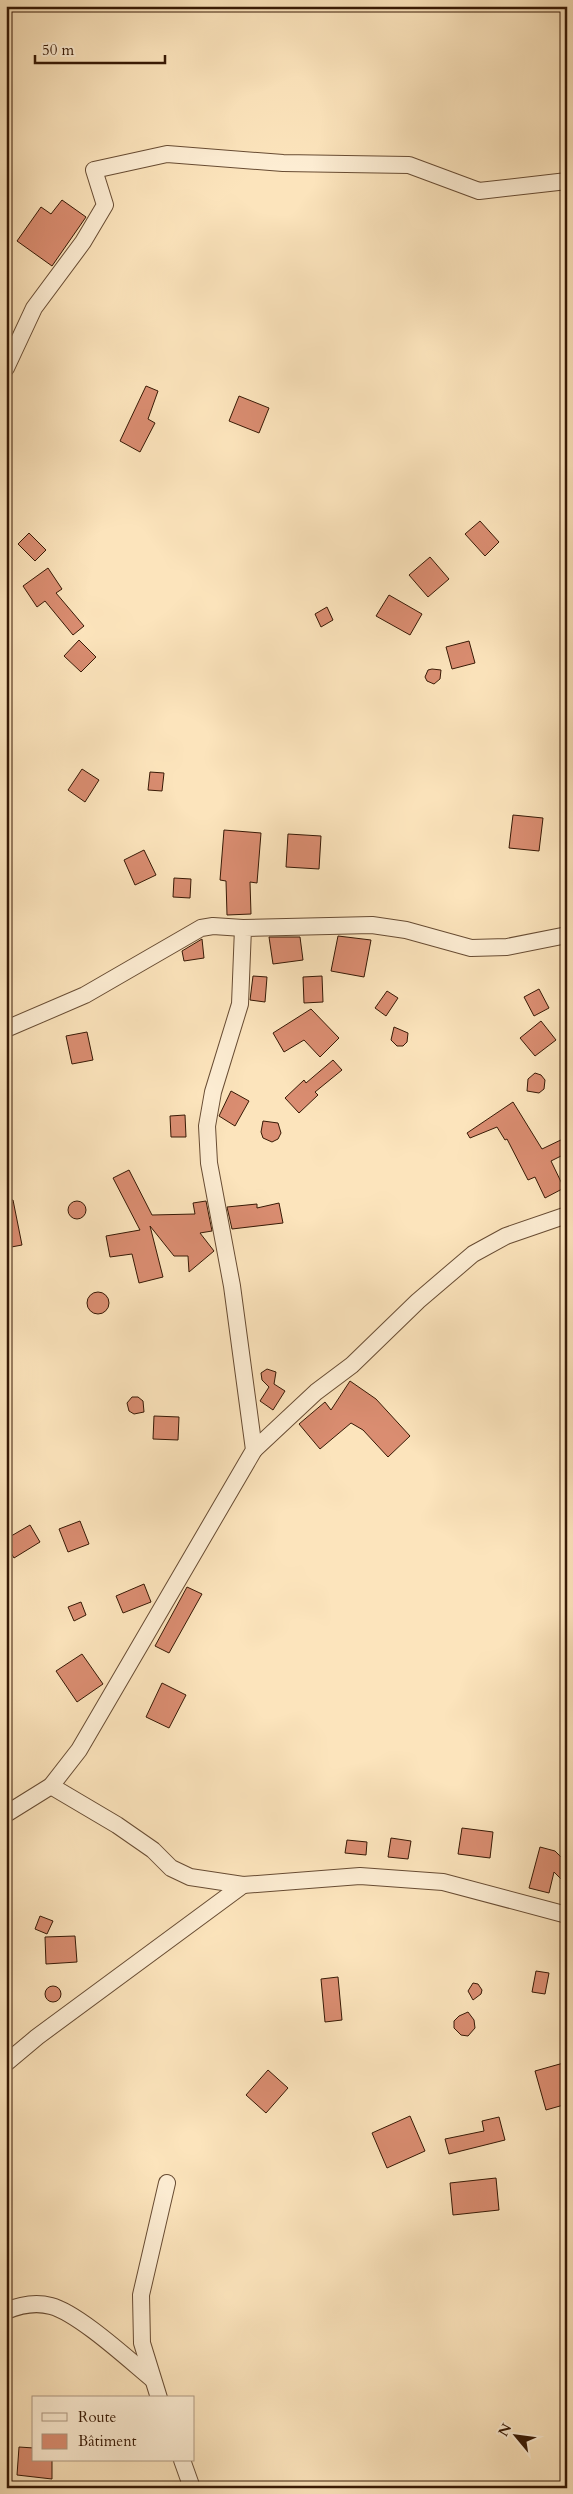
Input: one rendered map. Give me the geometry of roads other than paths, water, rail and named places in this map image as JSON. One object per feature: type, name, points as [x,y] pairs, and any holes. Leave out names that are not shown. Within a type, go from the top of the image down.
[{"type":"street","points":[[6,368],[34,308],[83,242],[105,205],[94,170],[167,154],[283,163],[409,165],[479,191],[567,181]]},
{"type":"street","points":[[6,1029],[85,994],[201,928],[213,926],[242,928],[372,925],[406,930],[471,948],[507,947],[567,935]]},
{"type":"street","points":[[242,928],[240,1004],[213,1092],[207,1126],[209,1163],[232,1286],[254,1450]]},
{"type":"street","points":[[6,1814],[51,1786],[79,1750],[254,1450],[316,1392],[352,1365],[418,1301],[473,1254],[506,1236],[567,1215]]},
{"type":"street","points":[[51,1786],[117,1825],[153,1850],[178,1871],[190,1877],[243,1885],[360,1876],[443,1882],[567,1916]]},
{"type":"street","points":[[6,2063],[37,2037],[243,1885]]},
{"type":"street","points":[[158,2396],[151,2378],[142,2343],[141,2295],[166,2183]]},
{"type":"street","points":[[6,2311],[36,2303],[52,2306],[94,2333],[151,2378]]},
{"type":"street","points":[[183,2462],[192,2488]]}]
